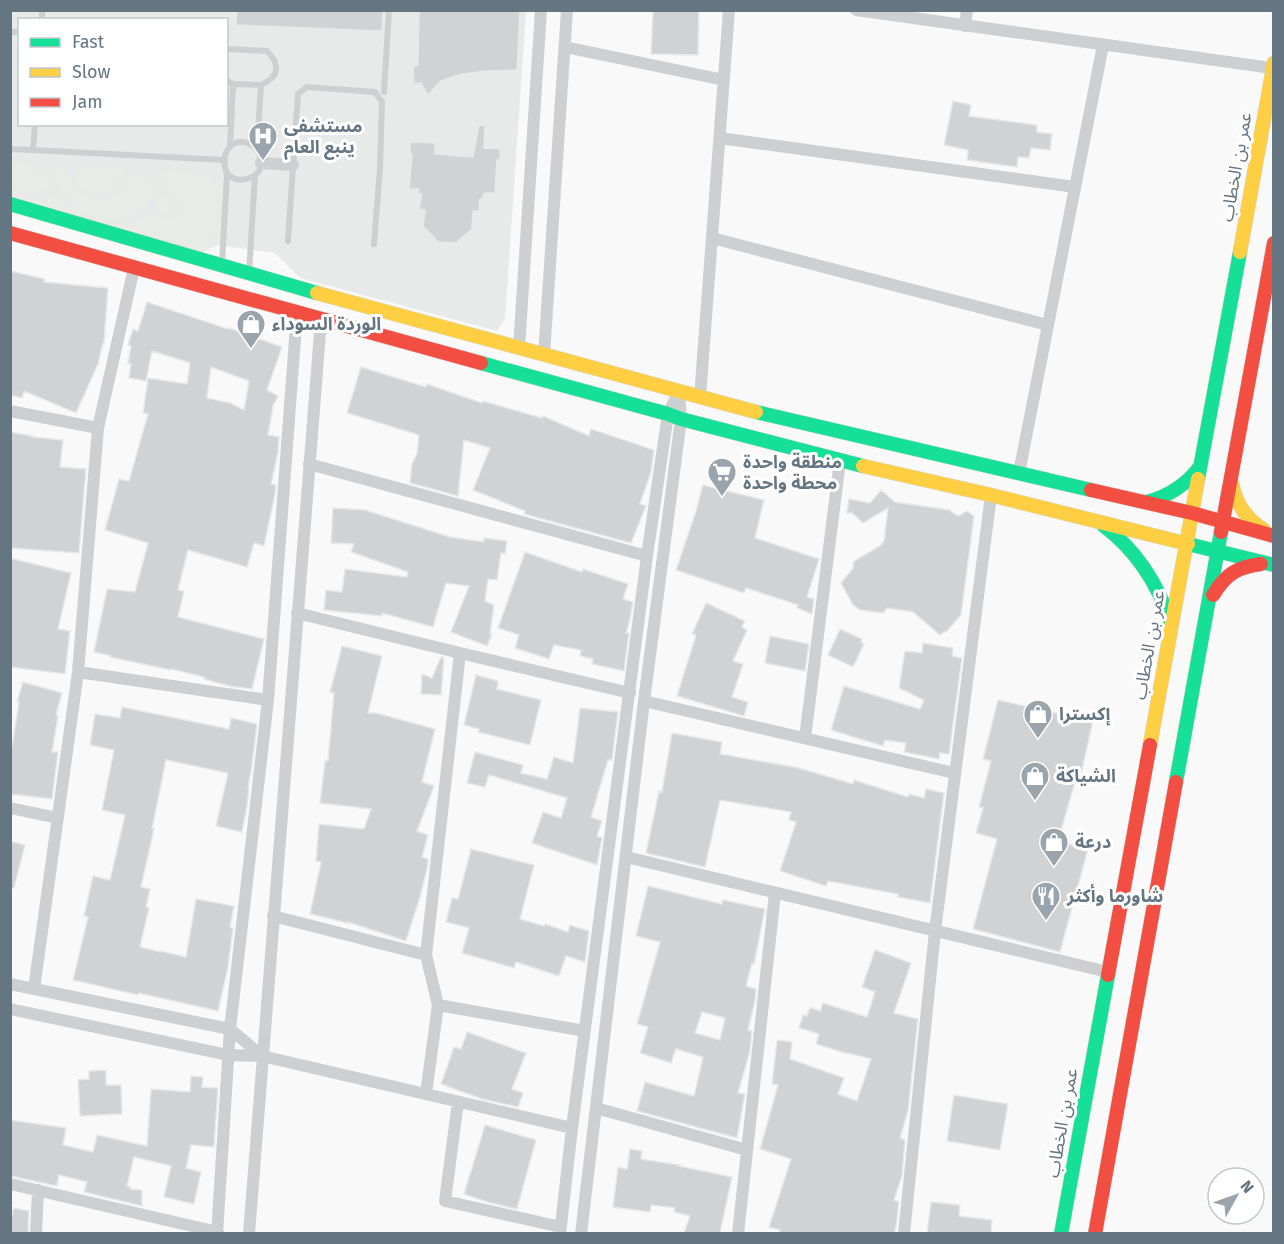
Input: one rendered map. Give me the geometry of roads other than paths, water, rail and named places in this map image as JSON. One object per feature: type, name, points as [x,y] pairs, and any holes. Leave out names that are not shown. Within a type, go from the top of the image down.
[{"type":"main road","name":"عمر بن الخطاب","points":[[1061,1233],[1273,66]]},
{"type":"main road","points":[[10,204],[249,274],[700,397],[1192,513],[1273,536]]},
{"type":"main road","points":[[10,233],[840,461],[991,495],[1272,564]]},
{"type":"main road","points":[[1095,1233],[1274,243]]},
{"type":"main road","points":[[757,438],[762,413]]},
{"type":"main road","points":[[1145,502],[1176,491],[1200,467]]},
{"type":"main road","points":[[1231,477],[1234,497],[1242,511],[1255,525],[1273,536]]},
{"type":"main road","points":[[1098,522],[1124,542],[1144,566],[1160,593],[1171,624]]},
{"type":"main road","points":[[1209,601],[1221,581],[1233,571],[1248,565],[1272,564]]},
{"type":"street","points":[[519,348],[541,10]]},
{"type":"street","points":[[544,355],[567,10]]},
{"type":"street","points":[[700,397],[729,10]]},
{"type":"street","points":[[856,10],[1103,45],[1273,66]]},
{"type":"street","points":[[965,26],[967,10]]},
{"type":"street","points":[[1019,473],[1103,45]]},
{"type":"street","points":[[565,47],[724,80]]},
{"type":"street","points":[[720,138],[1075,187]]},
{"type":"street","points":[[261,163],[293,165]]},
{"type":"street","points":[[712,238],[1048,325]]},
{"type":"street","points":[[34,989],[78,672],[98,428],[134,268]]},
{"type":"street","points":[[10,1184],[217,1233],[230,1029],[268,700],[297,312]]},
{"type":"street","points":[[249,1233],[321,320]]},
{"type":"street","points":[[581,1233],[679,391]]},
{"type":"street","points":[[10,411],[98,428]]},
{"type":"street","points":[[458,1102],[445,1201],[560,1230],[647,556],[675,417]]},
{"type":"street","points":[[805,738],[840,461]]},
{"type":"street","points":[[309,464],[647,556]]},
{"type":"street","points":[[904,1233],[935,931],[991,495]]},
{"type":"street","points":[[297,613],[630,693]]},
{"type":"street","points":[[426,1094],[438,1005],[426,955],[460,653]]},
{"type":"street","points":[[78,672],[268,700]]},
{"type":"street","points":[[644,701],[954,774]]},
{"type":"street","points":[[10,808],[58,818]]},
{"type":"street","points":[[626,857],[1108,972]]},
{"type":"street","points":[[738,1233],[775,893]]},
{"type":"street","points":[[273,916],[426,955]]},
{"type":"street","points":[[10,984],[230,1029],[262,1056]]},
{"type":"street","points":[[438,1005],[585,1031]]},
{"type":"street","points":[[10,1009],[228,1055],[262,1056],[572,1128]]},
{"type":"street","points":[[596,1108],[747,1150]]},
{"type":"street","points":[[36,1233],[38,1190]]},
{"type":"lane","points":[[384,92],[389,10]]},
{"type":"lane","points":[[228,50],[267,51],[275,59],[276,68],[275,75],[261,85],[230,82],[230,147]]},
{"type":"lane","points":[[249,274],[255,176],[261,163],[257,149],[261,85]]},
{"type":"lane","points":[[288,241],[298,94],[307,87],[375,92],[382,102],[374,244]]},
{"type":"lane","points":[[33,150],[35,126]]},
{"type":"lane","points":[[222,266],[227,174],[223,165],[224,155],[230,147],[239,142],[257,149]]},
{"type":"lane","points":[[10,149],[224,160]]},
{"type":"lane","points":[[227,174],[236,180],[246,181],[255,176]]},
{"type":"place","name":"مستشفى ينبع العام","points":[[263,162]]},
{"type":"place","name":"الوردة السوداء","points":[[251,350]]},
{"type":"place","name":"منطقة واحدة محطة واحدة","points":[[722,498]]},
{"type":"place","name":"إكسترا","points":[[1038,740]]},
{"type":"place","name":"الشياكة","points":[[1035,802]]},
{"type":"place","name":"درعة","points":[[1054,868]]},
{"type":"place","name":"شاورما وأكثر","points":[[1046,922]]}]
